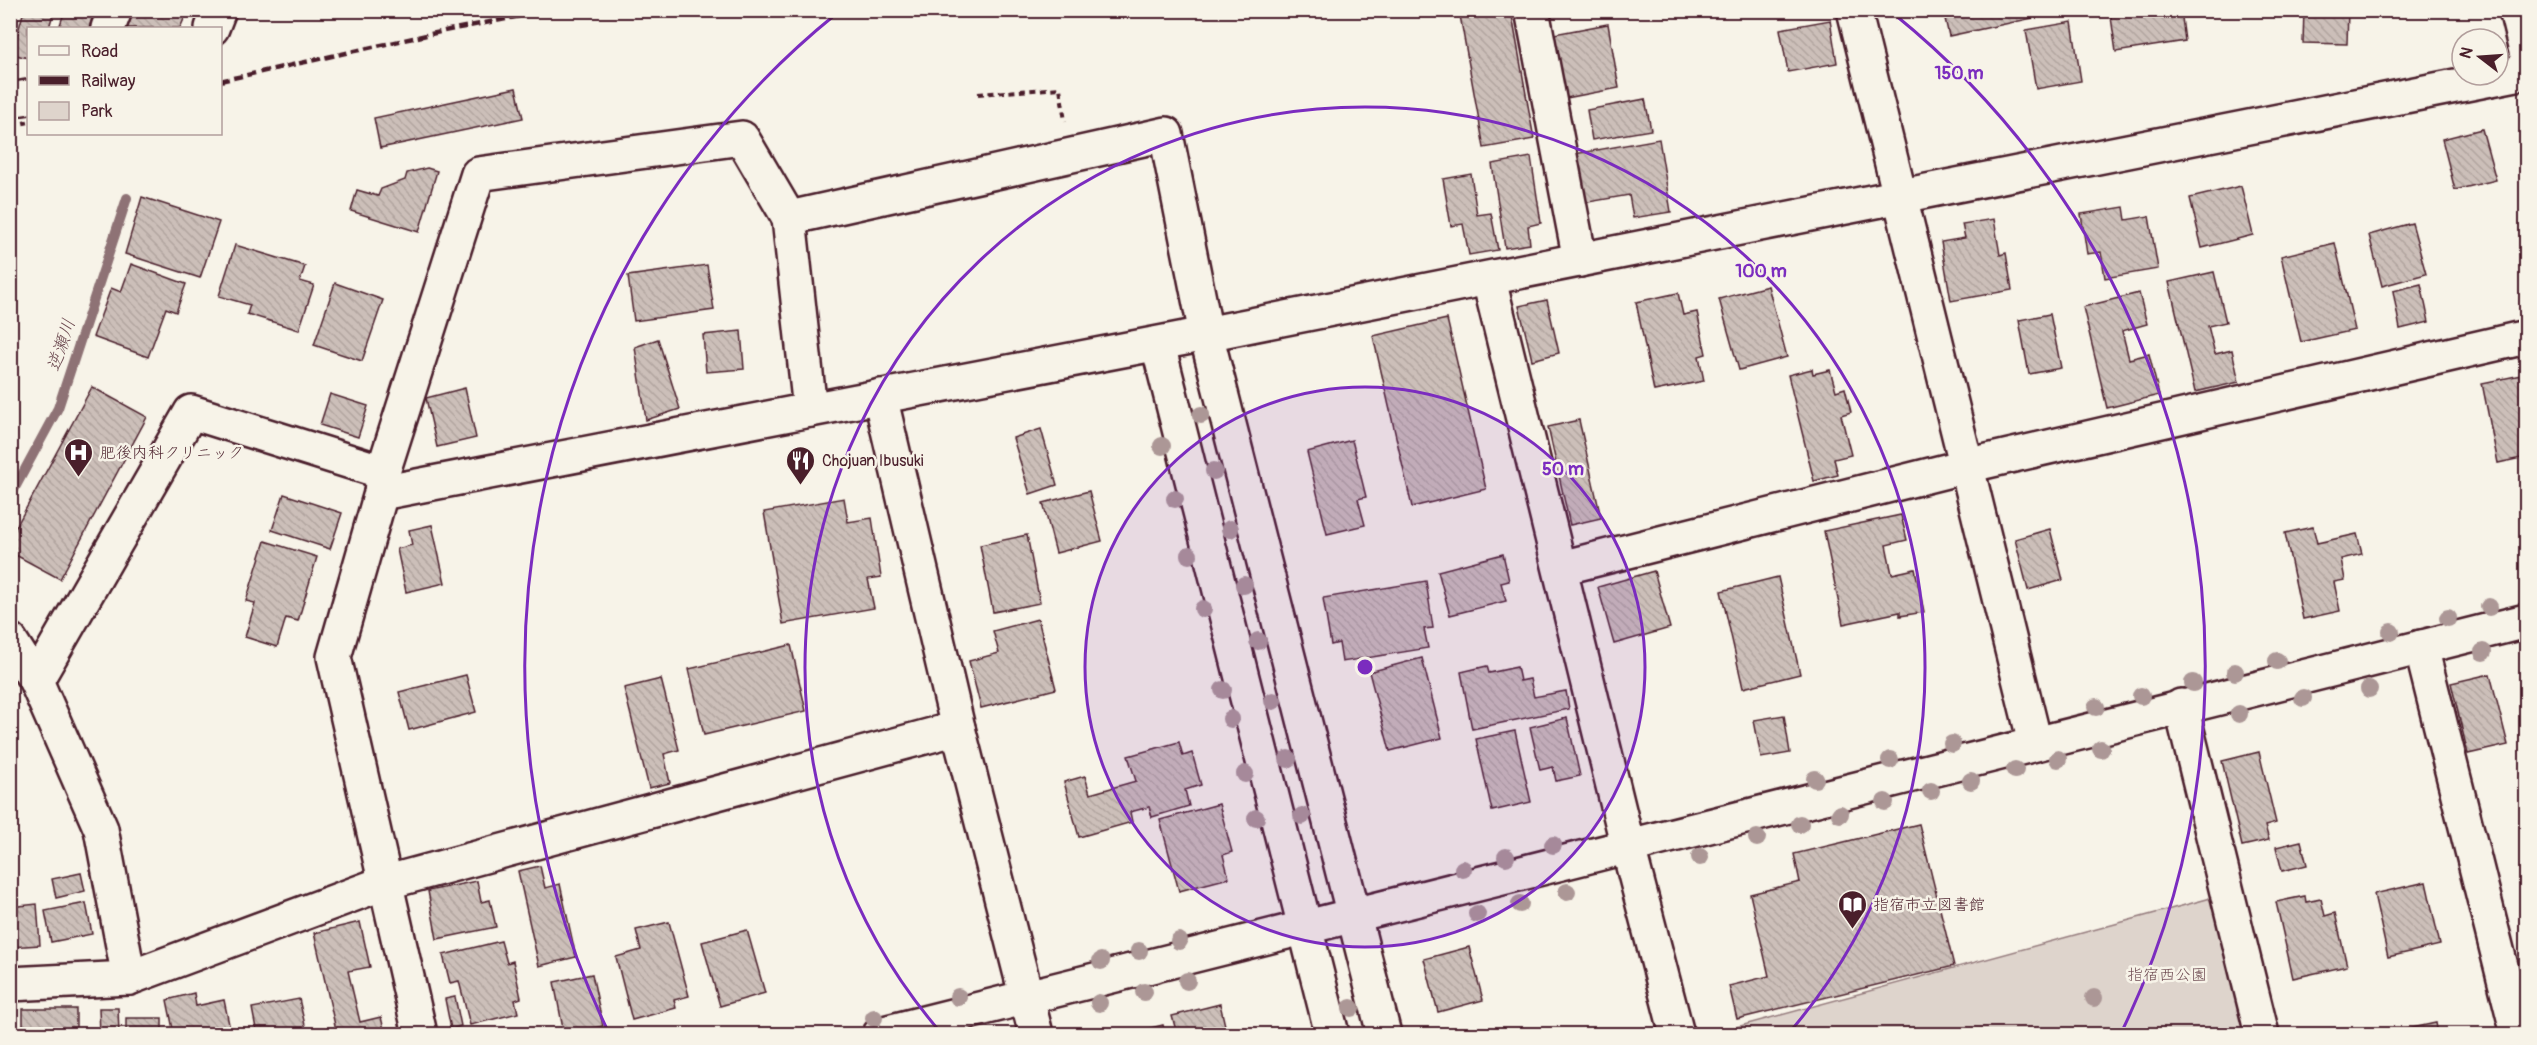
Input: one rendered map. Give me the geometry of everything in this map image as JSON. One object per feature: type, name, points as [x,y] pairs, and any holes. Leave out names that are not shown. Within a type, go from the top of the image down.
[{"type":"street","points":[[108,27],[115,10]]},
{"type":"street","points":[[212,27],[219,10]]},
{"type":"street","points":[[1532,10],[1580,260]]},
{"type":"street","points":[[1854,10],[2035,743]]},
{"type":"street","points":[[2516,10],[2526,51]]},
{"type":"street","points":[[36,681],[191,412],[382,482],[810,410],[1158,345],[2526,72]]},
{"type":"street","points":[[10,100],[27,97]]},
{"type":"street","points":[[789,218],[1166,134],[1206,334],[1384,1035]]},
{"type":"street","points":[[420,1035],[334,657],[382,482],[477,174],[742,138],[789,218],[810,410]]},
{"type":"street","points":[[1489,280],[1628,847],[1677,1035]]},
{"type":"street","points":[[1561,568],[1966,466],[2526,337]]},
{"type":"street","points":[[1158,345],[1332,1035]]},
{"type":"street","points":[[880,396],[958,728],[1036,1035]]},
{"type":"street","points":[[880,1035],[2526,621]]},
{"type":"street","points":[[10,640],[36,681],[101,830],[129,978]]},
{"type":"street","points":[[2421,647],[2518,1035]]},
{"type":"street","points":[[2181,706],[2262,1035]]},
{"type":"street","points":[[10,984],[129,978],[384,883],[958,728]]},
{"type":"path","points":[[978,94],[1060,88],[1070,154]]},
{"type":"green space","name":"指宿西公園","points":[[2211,898],[2245,1034],[1711,1034]]},
{"type":"building","points":[[24,10],[54,10],[49,27],[27,27],[27,58],[12,54]]},
{"type":"building","points":[[65,10],[95,10],[89,27],[59,27]]},
{"type":"building","points":[[129,10],[188,10],[180,27],[121,27]]},
{"type":"building","points":[[1459,10],[1511,10],[1534,139],[1484,148]]},
{"type":"building","points":[[1943,10],[2031,10],[2033,18],[1949,36]]},
{"type":"building","points":[[2110,10],[2181,10],[2185,41],[2116,52]]},
{"type":"building","points":[[2304,10],[2348,10],[2347,44],[2303,43]]},
{"type":"building","points":[[1830,20],[1837,63],[1788,72],[1780,29]]},
{"type":"building","points":[[2072,22],[2081,81],[2036,89],[2026,30]]},
{"type":"building","points":[[1608,24],[1619,88],[1566,98],[1554,34]]},
{"type":"building","points":[[516,88],[523,118],[380,148],[374,118]]},
{"type":"building","points":[[1645,99],[1651,130],[1592,140],[1587,110]]},
{"type":"building","points":[[2482,129],[2496,180],[2455,190],[2442,139]]},
{"type":"building","points":[[1659,139],[1671,212],[1633,218],[1629,195],[1583,203],[1574,154]]},
{"type":"building","points":[[1531,157],[1541,223],[1528,226],[1530,244],[1505,248],[1492,164]]},
{"type":"building","points":[[427,168],[437,171],[419,232],[351,211],[357,190],[378,196],[381,189],[405,180],[407,173]]},
{"type":"building","points":[[1471,174],[1477,215],[1491,213],[1498,250],[1469,255],[1463,224],[1451,226],[1443,179]]},
{"type":"building","points":[[2241,186],[2253,235],[2202,248],[2190,198]]},
{"type":"building","points":[[142,197],[219,222],[200,278],[125,254]]},
{"type":"building","points":[[2124,207],[2126,220],[2149,216],[2158,269],[2105,278],[2101,252],[2087,254],[2081,214]]},
{"type":"building","points":[[1994,219],[2000,255],[2006,253],[2012,290],[1951,301],[1941,242],[1965,238],[1962,224]]},
{"type":"building","points":[[2412,223],[2426,274],[2382,286],[2369,235]]},
{"type":"building","points":[[2335,243],[2355,330],[2301,342],[2281,256]]},
{"type":"building","points":[[235,245],[305,266],[300,281],[314,285],[299,330],[247,314],[250,305],[219,296]]},
{"type":"building","points":[[131,264],[186,284],[176,312],[166,308],[148,357],[93,337],[111,288],[121,292]]},
{"type":"building","points":[[707,265],[714,310],[634,321],[628,276]]},
{"type":"building","points":[[2214,272],[2226,322],[2208,326],[2215,354],[2232,350],[2239,382],[2195,392],[2169,282]]},
{"type":"building","points":[[335,283],[383,300],[362,361],[314,345]]},
{"type":"building","points":[[2421,284],[2429,322],[2400,329],[2393,291]]},
{"type":"building","points":[[1768,286],[1787,357],[1739,370],[1719,299]]},
{"type":"building","points":[[1678,293],[1683,315],[1697,312],[1706,354],[1699,356],[1704,381],[1654,391],[1636,302]]},
{"type":"building","points":[[2139,293],[2147,324],[2122,331],[2129,359],[2149,354],[2159,395],[2107,408],[2083,307]]},
{"type":"building","points":[[1547,300],[1559,353],[1532,360],[1519,306]]},
{"type":"building","points":[[2050,314],[2061,368],[2029,374],[2019,320]]},
{"type":"building","points":[[1447,319],[1486,489],[1412,507],[1373,336]]},
{"type":"building","points":[[741,331],[744,369],[706,372],[703,335]]},
{"type":"building","points":[[658,339],[680,409],[646,420],[635,347]]},
{"type":"building","points":[[1812,369],[1813,374],[1830,370],[1836,391],[1845,388],[1851,412],[1841,415],[1851,455],[1834,459],[1838,475],[1814,481],[1788,375]]},
{"type":"building","points":[[2526,374],[2526,457],[2498,463],[2482,383]]},
{"type":"building","name":"肥後内科クリニック","points":[[92,387],[147,417],[60,579],[10,552],[10,538]]},
{"type":"building","points":[[465,388],[476,438],[437,447],[426,398]]},
{"type":"building","points":[[330,394],[368,406],[358,437],[320,425]]},
{"type":"building","points":[[1579,420],[1601,518],[1570,525],[1548,427]]},
{"type":"building","points":[[1041,429],[1057,485],[1030,494],[1013,438]]},
{"type":"building","points":[[1352,440],[1366,497],[1358,499],[1365,525],[1327,534],[1307,452]]},
{"type":"building","points":[[1089,491],[1102,541],[1056,553],[1043,503]]},
{"type":"building","points":[[284,494],[342,513],[330,549],[272,530]]},
{"type":"building","points":[[844,498],[848,522],[872,518],[881,577],[868,579],[874,608],[783,624],[764,512]]},
{"type":"building","points":[[1901,515],[1907,540],[1886,545],[1892,574],[1915,569],[1924,612],[1900,616],[1900,612],[1843,624],[1824,531]]},
{"type":"building","points":[[432,525],[445,583],[406,592],[397,549],[412,545],[409,530]]},
{"type":"building","points":[[2313,527],[2317,543],[2357,534],[2362,554],[2341,559],[2345,580],[2334,582],[2340,611],[2303,619],[2285,533]]},
{"type":"building","points":[[2050,529],[2063,580],[2028,590],[2015,539]]},
{"type":"building","points":[[1027,535],[1040,603],[993,612],[980,545]]},
{"type":"building","points":[[265,541],[317,557],[298,621],[286,618],[277,647],[245,637],[255,603],[246,601]]},
{"type":"building","points":[[1503,554],[1509,581],[1501,583],[1506,601],[1450,615],[1438,571]]},
{"type":"building","points":[[1654,571],[1670,628],[1614,644],[1598,587]]},
{"type":"building","points":[[1778,577],[1800,674],[1743,688],[1721,591]]},
{"type":"building","points":[[1426,581],[1433,628],[1424,629],[1428,648],[1342,662],[1339,643],[1331,645],[1323,598]]},
{"type":"building","points":[[1038,619],[1056,689],[981,708],[969,661],[999,653],[993,631]]},
{"type":"building","points":[[791,645],[806,711],[704,735],[689,669]]},
{"type":"building","points":[[1422,658],[1442,738],[1390,751],[1369,672]]},
{"type":"building","points":[[1487,666],[1489,673],[1517,667],[1520,681],[1530,679],[1534,697],[1566,691],[1569,709],[1472,729],[1461,672]]},
{"type":"building","points":[[2490,674],[2508,745],[2468,754],[2451,683]]},
{"type":"building","points":[[466,675],[476,712],[409,730],[399,692]]},
{"type":"building","points":[[661,679],[679,750],[664,754],[670,783],[649,788],[624,688]]},
{"type":"building","points":[[1784,715],[1790,753],[1761,758],[1754,720]]},
{"type":"building","points":[[1567,718],[1580,776],[1556,781],[1553,767],[1540,770],[1530,727]]},
{"type":"building","points":[[1515,731],[1531,802],[1492,811],[1476,739]]},
{"type":"building","points":[[1179,742],[1183,756],[1192,753],[1201,785],[1185,790],[1189,806],[1152,817],[1149,807],[1130,812],[1132,822],[1079,837],[1064,782],[1085,776],[1090,794],[1136,781],[1128,756]]},
{"type":"building","points":[[2259,752],[2276,823],[2265,826],[2269,840],[2242,846],[2222,761]]},
{"type":"building","points":[[1219,804],[1232,852],[1223,855],[1229,878],[1179,891],[1160,820]]},
{"type":"building","name":"指宿市立図書館","points":[[1919,824],[1954,966],[1737,1019],[1729,986],[1769,976],[1750,894],[1800,882],[1794,854]]},
{"type":"building","points":[[2301,841],[2307,865],[2282,871],[2276,847]]},
{"type":"building","points":[[540,866],[545,888],[560,884],[576,957],[539,966],[518,871]]},
{"type":"building","points":[[81,873],[85,891],[56,898],[52,879]]},
{"type":"building","points":[[477,881],[481,902],[490,900],[496,927],[437,939],[428,891]]},
{"type":"building","points":[[2426,882],[2440,945],[2388,957],[2374,894]]},
{"type":"building","points":[[2305,896],[2306,902],[2321,899],[2325,916],[2335,913],[2347,966],[2293,978],[2276,902]]},
{"type":"building","points":[[86,903],[92,934],[51,942],[45,911]]},
{"type":"building","points":[[37,904],[40,945],[10,947],[10,907]]},
{"type":"building","points":[[360,922],[370,967],[348,971],[360,1022],[381,1017],[385,1034],[337,1034],[314,933]]},
{"type":"building","points":[[669,922],[689,996],[674,1000],[676,1008],[632,1020],[616,957],[641,950],[636,930]]},
{"type":"building","points":[[747,930],[765,993],[720,1006],[702,942]]},
{"type":"building","points":[[501,941],[507,963],[513,961],[521,998],[515,1000],[518,1013],[470,1025],[459,981],[450,983],[443,955]]},
{"type":"building","points":[[1469,947],[1483,1000],[1438,1012],[1424,959]]},
{"type":"building","points":[[592,974],[603,1026],[564,1034],[554,982]]},
{"type":"building","points":[[194,993],[196,1006],[224,1000],[231,1034],[174,1034],[167,1000]]},
{"type":"building","points":[[455,997],[461,1026],[451,1029],[445,999]]},
{"type":"building","points":[[299,999],[307,1034],[257,1034],[252,1008]]},
{"type":"building","points":[[1220,1004],[1227,1034],[1177,1034],[1172,1016]]},
{"type":"building","points":[[99,1008],[118,1008],[119,1034],[100,1034]]},
{"type":"building","points":[[23,1009],[76,1009],[76,1034],[23,1034]]},
{"type":"building","points":[[126,1018],[162,1018],[162,1034],[126,1034]]},
{"type":"building","points":[[2436,1023],[2438,1034],[2399,1034],[2398,1031]]},
{"type":"building","points":[[1163,1025],[1165,1034],[1145,1034],[1143,1030]]},
{"type":"waterway","name":"逆瀬川","points":[[10,497],[58,408],[127,198]]},
{"type":"railway","points":[[222,81],[449,30],[552,10]]},
{"type":"railway","points":[[10,126],[27,122]]},
{"type":"place","name":"肥後内科クリニック","points":[[79,478]]},
{"type":"place","name":"Chojuan Ibusuki","points":[[801,486]]},
{"type":"place","name":"指宿市立図書館","points":[[1852,930]]}]
